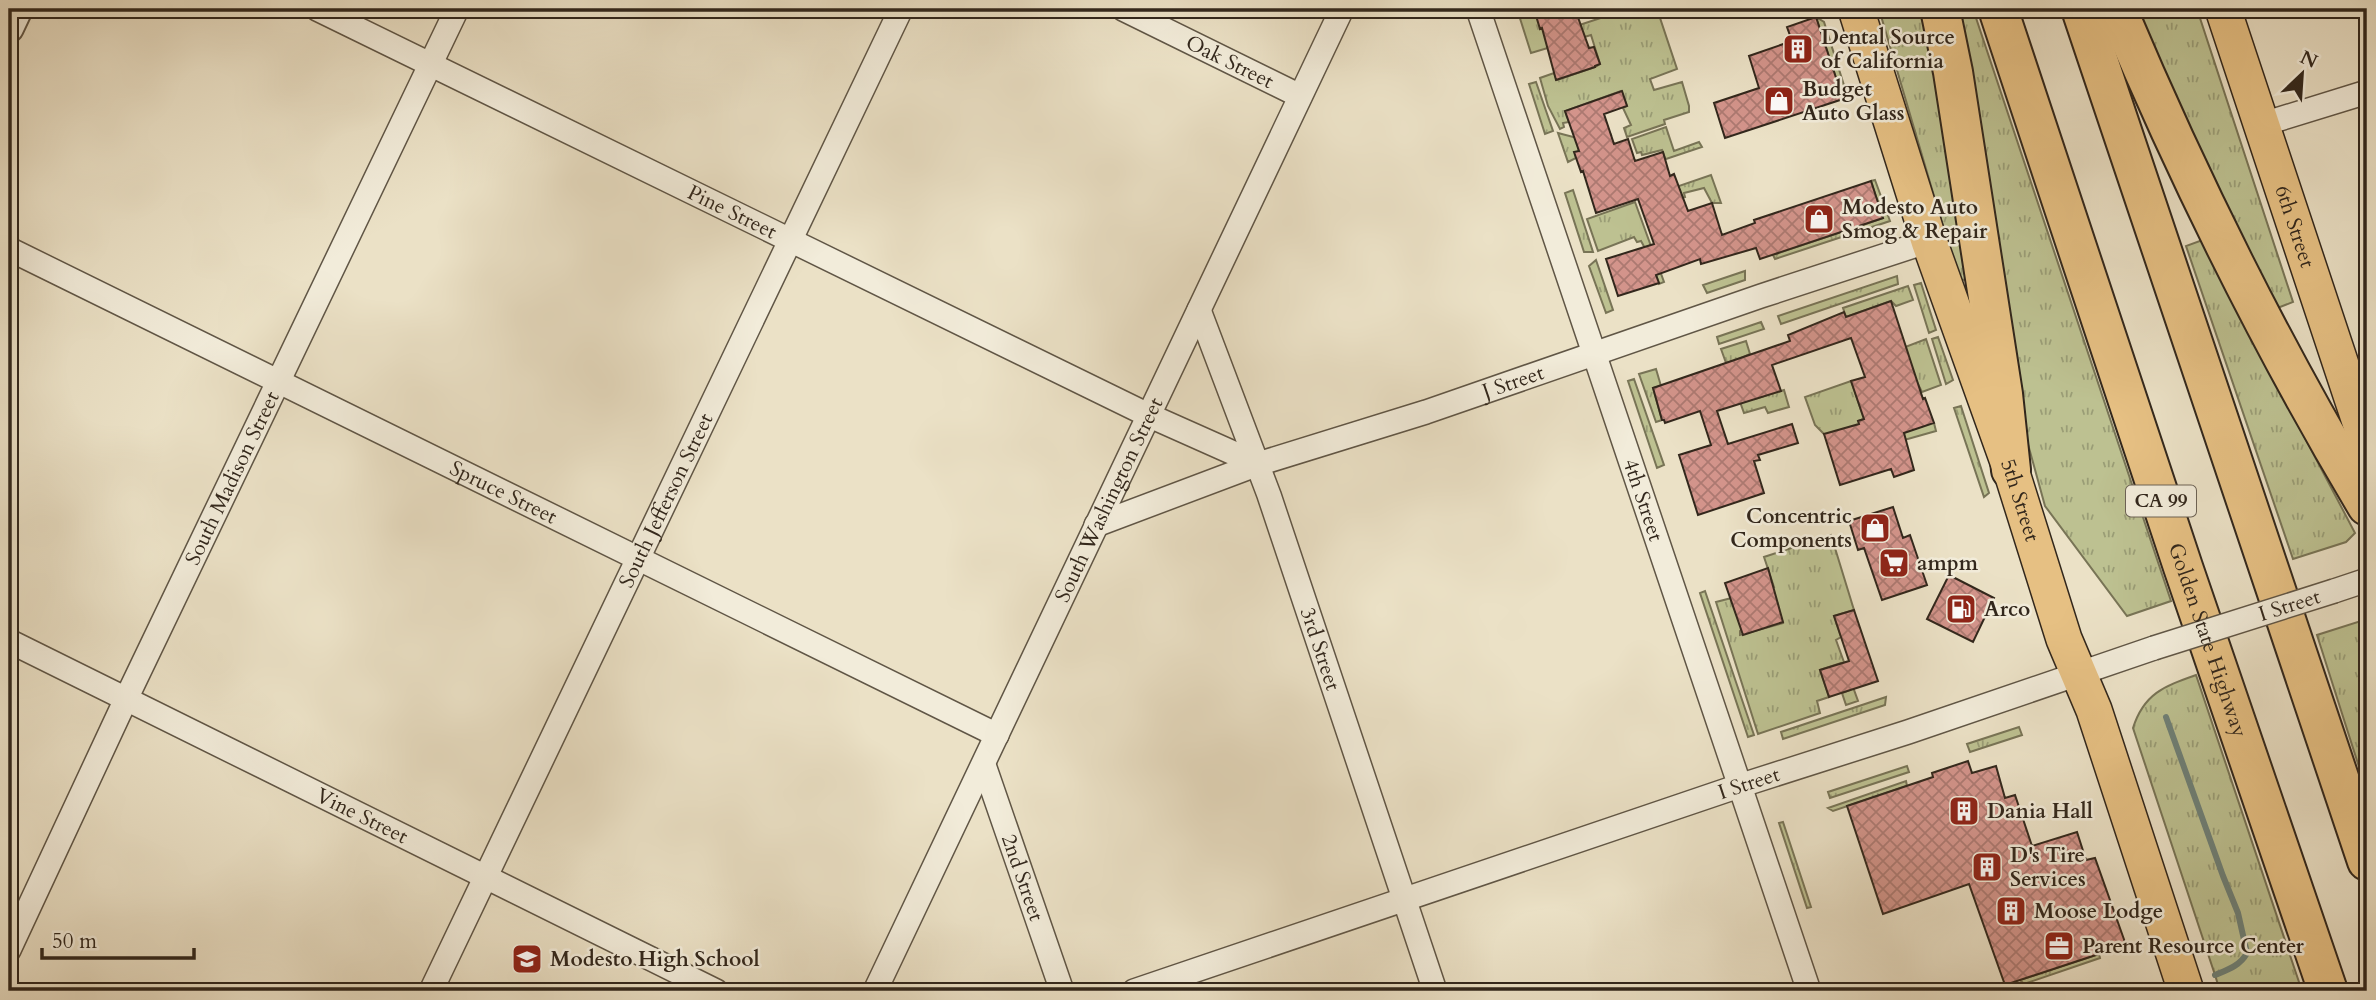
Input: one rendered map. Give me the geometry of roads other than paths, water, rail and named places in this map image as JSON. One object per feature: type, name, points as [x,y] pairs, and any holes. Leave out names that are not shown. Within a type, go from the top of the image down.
[{"type":"highway","points":[[1940,9],[1953,72],[2003,394],[2011,470]]},
{"type":"highway","name":"Golden State Highway","points":[[1998,9],[2328,991]]},
{"type":"highway","points":[[2081,9],[2367,861]]},
{"type":"highway","points":[[2117,9],[2196,188],[2323,430],[2367,506]]},
{"type":"main road","name":"5th Street","points":[[1856,9],[1929,241],[2011,470],[2064,639],[2094,710],[2186,991]]},
{"type":"main road","name":"6th Street","points":[[2224,9],[2260,125],[2367,443]]},
{"type":"street","points":[[9,28],[18,9]]},
{"type":"street","name":"Pine Street","points":[[317,9],[1148,415],[1258,464]]},
{"type":"street","name":"South Madison Street","points":[[9,950],[126,699],[457,9]]},
{"type":"street","name":"South Jefferson Street","points":[[431,991],[901,9]]},
{"type":"street","name":"Oak Street","points":[[1122,9],[1300,96]]},
{"type":"street","name":"South Washington Street","points":[[875,991],[1342,9]]},
{"type":"street","name":"4th Street","points":[[1478,9],[1809,991]]},
{"type":"street","points":[[2260,125],[2367,92]]},
{"type":"street","name":"J Street","points":[[1096,525],[1258,464],[1426,412],[1929,241]]},
{"type":"street","name":"Spruce Street","points":[[9,249],[997,735]]},
{"type":"street","name":"3rd Street","points":[[1199,310],[1258,464],[1435,991]]},
{"type":"street","name":"I Street","points":[[1134,991],[1739,786],[2367,580]]},
{"type":"street","name":"Vine Street","points":[[9,641],[716,991]]},
{"type":"street","name":"2nd Street","points":[[984,765],[1062,991]]},
{"type":"waterway","points":[[2166,717],[2238,913],[2247,953],[2237,964],[2215,975]]},
{"type":"place","name":"Dental Source of California","points":[[1798,49]]},
{"type":"place","name":"Budget Auto Glass","points":[[1779,101]]},
{"type":"place","name":"Modesto Auto Smog & Repair","points":[[1819,219]]},
{"type":"place","name":"Concentric Components","points":[[1875,528]]},
{"type":"place","name":"ampm","points":[[1894,563]]},
{"type":"place","name":"Arco","points":[[1961,609]]},
{"type":"place","name":"Dania Hall","points":[[1964,811]]},
{"type":"place","name":"D's Tire Services","points":[[1987,867]]},
{"type":"place","name":"Moose Lodge","points":[[2011,911]]},
{"type":"place","name":"Parent Resource Center","points":[[2059,946]]},
{"type":"place","name":"Modesto High School","points":[[527,959]]}]
